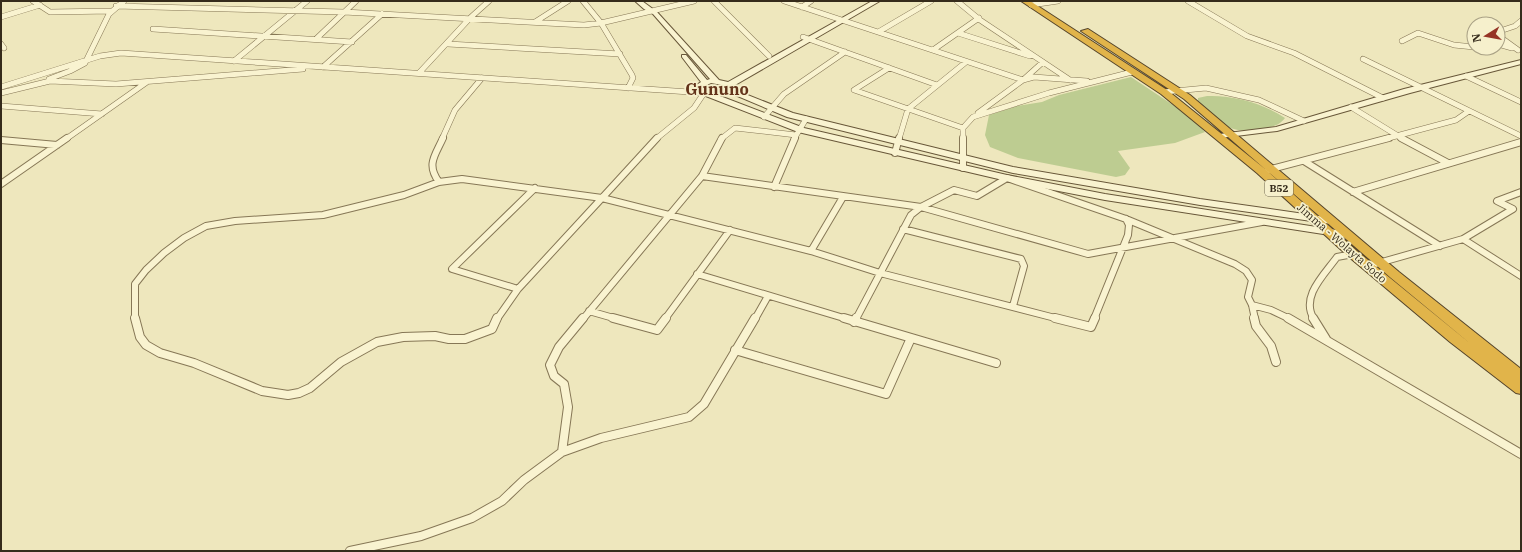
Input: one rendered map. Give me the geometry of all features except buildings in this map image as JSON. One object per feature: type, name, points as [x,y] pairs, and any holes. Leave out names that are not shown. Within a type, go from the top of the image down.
[{"type":"highway","name":"Jimma - Wolayta Sodo","points":[[1033,3],[1132,72],[1164,92],[1332,221],[1499,360],[1521,376]]},
{"type":"highway","name":"Jimma - Wolayta Sodo","points":[[1033,3],[1178,91],[1232,135],[1312,219],[1455,338],[1521,389]]},
{"type":"main road","points":[[638,1],[648,11],[663,22],[670,30],[702,84],[701,91],[798,132],[894,153],[1013,170],[1332,221]]},
{"type":"main road","points":[[702,84],[722,84],[811,40],[867,1]]},
{"type":"main road","points":[[706,94],[720,93],[722,84],[769,56],[803,37],[877,1]]},
{"type":"main road","points":[[648,11],[655,23],[663,32],[722,84],[790,115],[898,143],[1007,178],[1105,197],[1349,235]]},
{"type":"main road","points":[[655,23],[663,22]]},
{"type":"main road","points":[[663,32],[670,30]]},
{"type":"main road","points":[[1220,136],[1277,129],[1422,87],[1521,62]]},
{"type":"street","points":[[33,1],[50,12],[112,11]]},
{"type":"street","points":[[88,59],[86,58],[112,11],[116,6],[124,1]]},
{"type":"street","points":[[234,61],[307,1]]},
{"type":"street","points":[[316,39],[356,1]]},
{"type":"street","points":[[419,72],[448,44],[470,18],[489,1]]},
{"type":"street","points":[[534,22],[568,1]]},
{"type":"street","points":[[583,1],[601,23],[632,75],[633,78],[630,86]]},
{"type":"street","points":[[116,6],[344,12],[584,25],[601,23],[694,1]]},
{"type":"street","points":[[714,1],[769,56]]},
{"type":"street","points":[[784,1],[1023,80],[1034,77],[1093,81]]},
{"type":"street","points":[[802,7],[812,1]]},
{"type":"street","points":[[880,32],[931,1]]},
{"type":"street","points":[[957,1],[979,18],[1070,80]]},
{"type":"street","points":[[1033,3],[1058,1]]},
{"type":"street","points":[[1188,1],[1247,36],[1294,53],[1383,98]]},
{"type":"street","points":[[1,17],[40,5]]},
{"type":"street","points":[[1,93],[50,81],[116,84],[326,67],[382,14]]},
{"type":"street","points":[[933,50],[979,18]]},
{"type":"street","points":[[1506,29],[1515,26],[1521,21]]},
{"type":"street","points":[[153,29],[266,35],[352,42]]},
{"type":"street","points":[[958,33],[1041,60]]},
{"type":"street","points":[[1402,41],[1418,33],[1454,45],[1466,46]]},
{"type":"street","points":[[803,37],[936,85]]},
{"type":"street","points":[[1506,41],[1518,50],[1506,46]]},
{"type":"street","points":[[448,44],[620,54]]},
{"type":"street","points":[[764,117],[784,94],[845,52]]},
{"type":"street","points":[[1,87],[88,59],[106,54],[121,53],[419,72],[482,78],[630,86],[686,88],[702,84]]},
{"type":"street","points":[[34,85],[76,69],[88,59]]},
{"type":"street","points":[[1363,59],[1521,136]]},
{"type":"street","points":[[963,163],[963,128],[973,117],[1023,80],[1041,60]]},
{"type":"street","points":[[894,153],[908,109],[966,62]]},
{"type":"street","points":[[888,68],[854,90],[963,128]]},
{"type":"street","points":[[973,117],[1093,81],[1132,72]]},
{"type":"street","points":[[433,73],[453,73],[630,86],[706,94]]},
{"type":"street","points":[[1466,76],[1520,102]]},
{"type":"street","points":[[439,182],[432,172],[433,160],[455,110],[482,78]]},
{"type":"street","points":[[1,184],[147,82]]},
{"type":"street","points":[[1164,92],[1206,88],[1259,100],[1304,121]]},
{"type":"street","points":[[706,94],[694,108],[659,136],[603,198],[518,289],[498,316],[492,329],[478,336],[465,339],[449,339],[435,336],[403,337],[377,342],[342,362],[310,388],[299,393],[288,395],[262,391],[194,364],[160,353],[146,345],[140,337],[135,319],[135,284],[146,270],[164,253],[184,238],[206,226],[235,221],[323,214],[404,195],[439,182],[462,179],[603,198],[811,251],[880,273],[1091,327],[1128,235],[1129,225],[1126,219]]},
{"type":"street","points":[[1,106],[102,114]]},
{"type":"street","points":[[1351,107],[1396,135],[1448,163]]},
{"type":"street","points":[[1266,170],[1456,120],[1468,111]]},
{"type":"street","points":[[774,187],[798,132],[806,119]]},
{"type":"street","points":[[562,452],[568,407],[564,384],[554,376],[550,365],[558,347],[702,176],[722,137],[735,128],[798,132]]},
{"type":"street","points":[[2,140],[57,145]]},
{"type":"street","points":[[1353,192],[1521,142]]},
{"type":"street","points":[[1304,161],[1440,246]]},
{"type":"street","points":[[702,176],[921,207],[1088,254],[1262,222]]},
{"type":"street","points":[[854,322],[911,215],[921,207],[954,190],[977,196],[1007,178],[1126,219],[1235,264],[1246,271],[1252,280],[1248,297],[1252,305],[1256,326],[1271,346],[1276,362]]},
{"type":"street","points":[[518,289],[452,269],[535,188]]},
{"type":"street","points":[[1368,266],[1463,238],[1513,209],[1497,201],[1521,192]]},
{"type":"street","points":[[811,251],[843,197]]},
{"type":"street","points":[[903,229],[1021,259],[1024,266],[1013,306]]},
{"type":"street","points":[[589,311],[657,330],[730,230]]},
{"type":"street","points":[[1463,238],[1521,276]]},
{"type":"street","points":[[1327,341],[1309,311],[1311,293],[1337,257],[1353,254]]},
{"type":"street","points":[[697,274],[854,322],[996,363]]},
{"type":"street","points":[[350,551],[421,536],[472,518],[502,501],[524,480],[562,452],[601,438],[689,417],[704,404],[768,296]]},
{"type":"street","points":[[1252,305],[1271,310],[1293,320],[1521,454]]},
{"type":"street","points":[[735,350],[886,394],[911,338]]},
{"type":"green space","points":[[1131,77],[1191,117],[1205,132],[1175,143],[1118,151],[1130,168],[1125,175],[1116,177],[1018,158],[990,147],[985,135],[989,115],[1017,106],[1042,102],[1059,95]]},
{"type":"green space","points":[[1207,96],[1227,97],[1248,101],[1267,108],[1285,118],[1278,124],[1263,129],[1234,129],[1220,122],[1198,103],[1198,98]]},
{"type":"district","name":"Gununo","points":[[717,89]]}]
